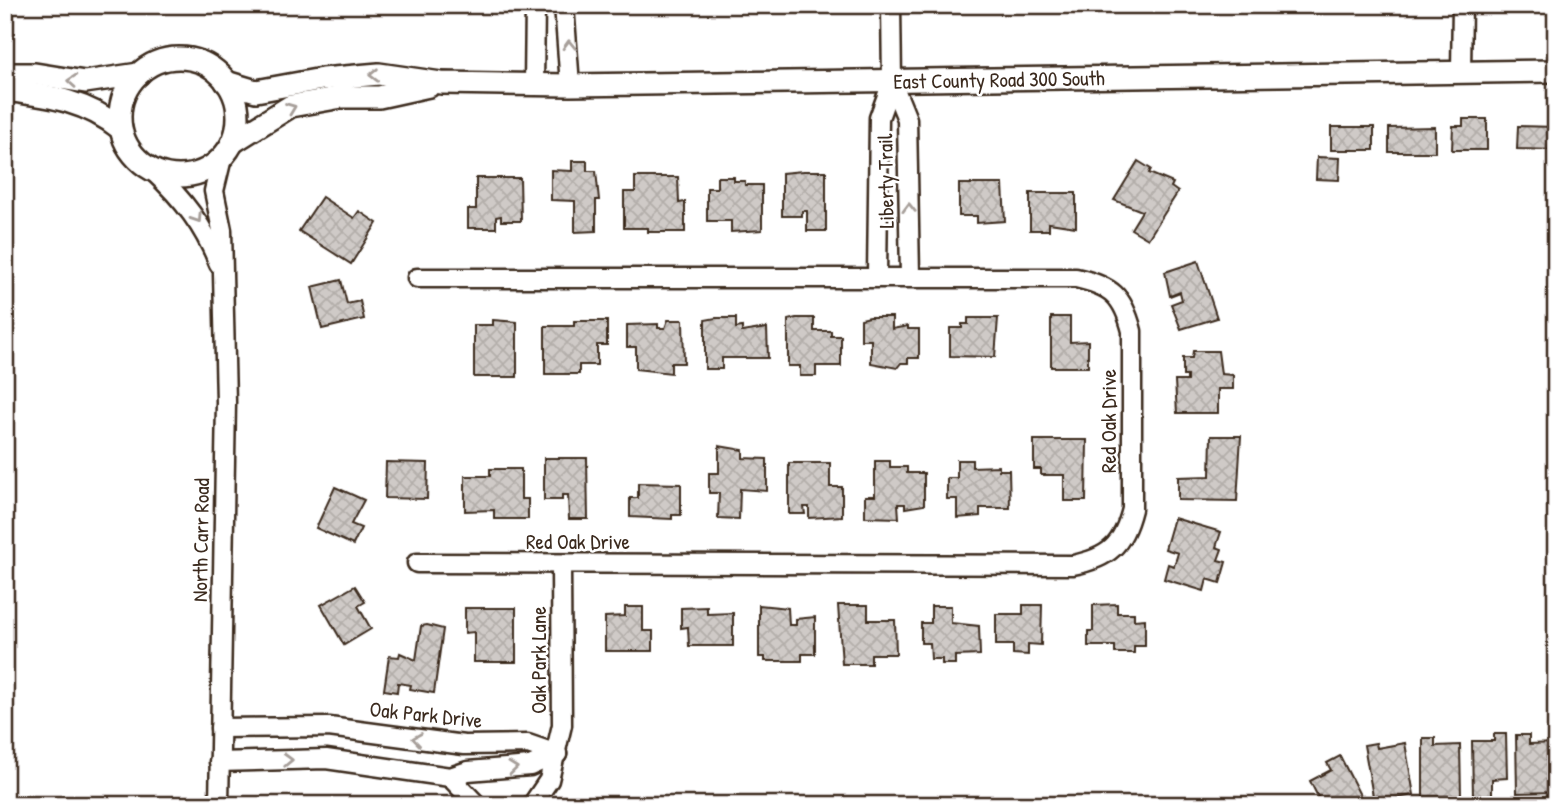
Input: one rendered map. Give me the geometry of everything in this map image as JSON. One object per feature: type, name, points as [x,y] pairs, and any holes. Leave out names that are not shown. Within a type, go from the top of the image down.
[{"type":"street","points":[[534,84],[535,5]]},
{"type":"street","points":[[564,5],[570,85]]},
{"type":"street","name":"Liberty Trail","points":[[891,5],[892,82],[907,119],[910,276]]},
{"type":"street","points":[[1461,71],[1462,5]]},
{"type":"street","points":[[5,74],[35,74],[85,82],[139,74],[168,59],[185,59],[208,66],[226,82],[238,111],[227,150],[207,169],[189,176],[171,176],[153,170],[138,160],[127,146],[121,129],[120,109],[127,89],[139,74]]},
{"type":"street","name":"East County Road 300 South","points":[[226,82],[256,91],[322,79],[379,74],[441,83],[570,85],[1556,71]]},
{"type":"street","points":[[877,276],[878,118],[892,82]]},
{"type":"street","name":"East County Road 300 South","points":[[227,150],[291,106],[342,97],[379,97],[441,83]]},
{"type":"street","points":[[5,90],[73,101],[90,107],[121,129]]},
{"type":"street","name":"North Carr Road","points":[[219,805],[226,401],[222,229],[215,191],[227,150]]},
{"type":"street","name":"North Carr Road","points":[[153,170],[188,206],[202,226],[224,277]]},
{"type":"street","name":"Red Oak Drive","points":[[417,278],[1076,278],[1099,284],[1115,294],[1127,310],[1132,331],[1132,509],[1127,530],[1111,550],[1097,560],[1073,565],[417,563]]},
{"type":"street","name":"Oak Park Lane","points":[[531,805],[549,780],[562,725],[561,565]]},
{"type":"street","name":"Oak Park Drive","points":[[220,728],[329,727],[464,746],[528,744],[557,754]]},
{"type":"street","points":[[219,762],[326,759],[450,777],[468,771],[530,766],[557,754]]},
{"type":"street","points":[[450,777],[477,805]]},
{"type":"building","points":[[800,5],[834,5],[834,12],[801,13]]},
{"type":"building","points":[[1463,119],[1487,119],[1487,150],[1452,150],[1453,126],[1463,126]]},
{"type":"building","points":[[1518,126],[1556,127],[1556,150],[1517,149]]},
{"type":"building","points":[[1331,127],[1374,127],[1374,150],[1331,150]]},
{"type":"building","points":[[1435,127],[1435,152],[1389,152],[1389,128]]},
{"type":"building","points":[[1317,157],[1340,158],[1339,180],[1316,179]]},
{"type":"building","points":[[572,161],[587,161],[587,171],[596,171],[599,200],[596,200],[596,231],[575,232],[575,201],[551,200],[551,170],[572,171]]},
{"type":"building","points":[[1138,161],[1151,169],[1149,173],[1173,183],[1171,187],[1178,192],[1148,239],[1131,229],[1142,211],[1114,200]]},
{"type":"building","points":[[826,171],[826,231],[807,231],[807,211],[802,211],[802,216],[782,216],[782,173]]},
{"type":"building","points":[[635,177],[678,177],[679,203],[685,202],[685,232],[648,232],[648,228],[624,228],[624,192],[635,192]]},
{"type":"building","points":[[717,177],[734,177],[734,181],[745,181],[745,185],[762,185],[762,230],[731,232],[731,221],[707,221],[707,188],[717,188]]},
{"type":"building","points":[[476,178],[520,178],[521,221],[501,221],[501,216],[496,217],[496,228],[468,228],[468,209],[476,209]]},
{"type":"building","points":[[959,184],[1003,184],[1005,221],[977,223],[977,216],[959,216]]},
{"type":"building","points":[[1030,193],[1076,193],[1076,227],[1049,223],[1049,230],[1030,230]]},
{"type":"building","points":[[322,197],[354,218],[359,211],[377,223],[351,264],[299,231]]},
{"type":"building","points":[[1198,261],[1217,318],[1181,329],[1171,304],[1182,300],[1180,292],[1170,296],[1165,272]]},
{"type":"building","points":[[341,280],[347,304],[360,301],[364,319],[322,329],[312,287]]},
{"type":"building","points":[[892,317],[892,329],[908,326],[908,329],[919,329],[919,358],[908,358],[908,363],[901,363],[897,368],[871,363],[871,340],[861,340],[861,319]]},
{"type":"building","points":[[1051,317],[1070,317],[1070,342],[1088,341],[1088,367],[1051,367]]},
{"type":"building","points":[[736,318],[736,328],[742,327],[742,332],[767,328],[768,358],[722,358],[722,369],[705,369],[705,320]]},
{"type":"building","points":[[814,318],[814,331],[831,331],[831,336],[841,336],[841,366],[816,366],[816,376],[800,376],[800,366],[788,366],[788,320]]},
{"type":"building","points":[[968,318],[998,318],[995,357],[950,356],[950,328],[962,328],[962,324],[968,324]]},
{"type":"building","points":[[493,320],[517,322],[517,377],[474,377],[474,325],[493,325]]},
{"type":"building","points":[[668,320],[683,320],[684,363],[671,363],[671,373],[636,369],[636,347],[627,347],[627,325],[658,324],[658,328],[665,328]]},
{"type":"building","points":[[574,321],[607,321],[607,345],[597,345],[597,365],[579,365],[579,374],[545,374],[545,326],[574,326]]},
{"type":"building","points":[[1193,351],[1218,351],[1221,374],[1233,375],[1233,389],[1218,389],[1218,413],[1177,413],[1175,381],[1187,381],[1187,376],[1183,376],[1183,358],[1192,358]]},
{"type":"building","points":[[1211,436],[1241,436],[1237,501],[1178,500],[1178,477],[1210,476]]},
{"type":"building","points":[[1034,440],[1087,440],[1086,501],[1064,501],[1064,475],[1041,475],[1041,469],[1034,469]]},
{"type":"building","points":[[719,446],[743,450],[743,458],[767,459],[767,491],[740,489],[739,519],[718,518],[719,493],[709,493],[709,473],[719,473]]},
{"type":"building","points":[[544,458],[587,458],[588,519],[569,519],[568,495],[562,495],[562,500],[544,500]]},
{"type":"building","points":[[957,460],[972,460],[972,467],[999,466],[999,470],[1009,470],[1010,508],[980,508],[980,516],[957,518],[957,499],[947,499],[947,478],[957,478]]},
{"type":"building","points":[[875,461],[890,461],[890,467],[907,467],[907,473],[924,473],[924,505],[905,508],[905,504],[898,504],[899,518],[865,517],[865,496],[875,496]]},
{"type":"building","points":[[386,462],[428,463],[427,499],[385,498]]},
{"type":"building","points":[[789,463],[830,463],[830,487],[842,487],[842,516],[809,518],[809,507],[804,507],[805,514],[789,514]]},
{"type":"building","points":[[490,469],[521,469],[521,499],[528,499],[528,519],[494,519],[494,510],[465,511],[465,476],[490,476]]},
{"type":"building","points":[[638,483],[681,484],[681,515],[672,515],[672,519],[630,517],[630,498],[638,498]]},
{"type":"building","points":[[335,487],[364,500],[351,524],[361,528],[353,545],[316,528]]},
{"type":"building","points":[[1174,518],[1221,532],[1216,547],[1222,549],[1218,560],[1226,562],[1220,583],[1207,579],[1204,591],[1164,579],[1168,564],[1174,566],[1178,553],[1165,549]]},
{"type":"building","points":[[355,586],[365,602],[358,606],[371,629],[344,645],[321,605]]},
{"type":"building","points":[[1117,604],[1117,613],[1134,613],[1134,620],[1145,619],[1145,646],[1134,646],[1134,653],[1115,653],[1115,646],[1088,646],[1088,631],[1093,631],[1093,605]]},
{"type":"building","points":[[759,605],[788,608],[789,625],[796,625],[796,619],[815,617],[815,654],[802,654],[802,661],[765,661],[765,657],[759,657]]},
{"type":"building","points":[[838,605],[868,605],[868,620],[895,620],[896,654],[871,654],[871,664],[842,664]]},
{"type":"building","points":[[1023,605],[1042,605],[1041,645],[1028,644],[1028,655],[1013,654],[1013,645],[996,645],[996,614],[1023,614]]},
{"type":"building","points":[[931,606],[951,606],[951,623],[979,626],[980,655],[955,656],[955,664],[942,664],[942,659],[931,659],[930,643],[921,643],[921,623],[931,623]]},
{"type":"building","points":[[625,607],[643,607],[643,631],[653,631],[653,651],[605,651],[605,617],[625,616]]},
{"type":"building","points":[[707,607],[707,614],[733,613],[733,646],[689,646],[688,627],[681,628],[681,608]]},
{"type":"building","points":[[465,608],[516,608],[516,662],[474,662],[474,632],[465,633]]},
{"type":"building","points":[[421,626],[443,629],[434,693],[410,689],[411,685],[398,683],[397,692],[384,690],[389,656],[399,657],[400,653],[416,660]]},
{"type":"building","points":[[1494,734],[1506,734],[1507,778],[1492,779],[1492,797],[1473,797],[1472,741],[1494,741]]},
{"type":"building","points":[[1516,735],[1529,735],[1529,744],[1556,743],[1556,792],[1517,793]]},
{"type":"building","points":[[1423,738],[1435,738],[1435,746],[1460,745],[1461,796],[1423,797]]},
{"type":"building","points":[[1376,743],[1377,748],[1405,743],[1414,795],[1374,802],[1364,745]]},
{"type":"building","points":[[1340,756],[1365,805],[1322,805],[1310,781],[1331,770],[1327,763]]}]
